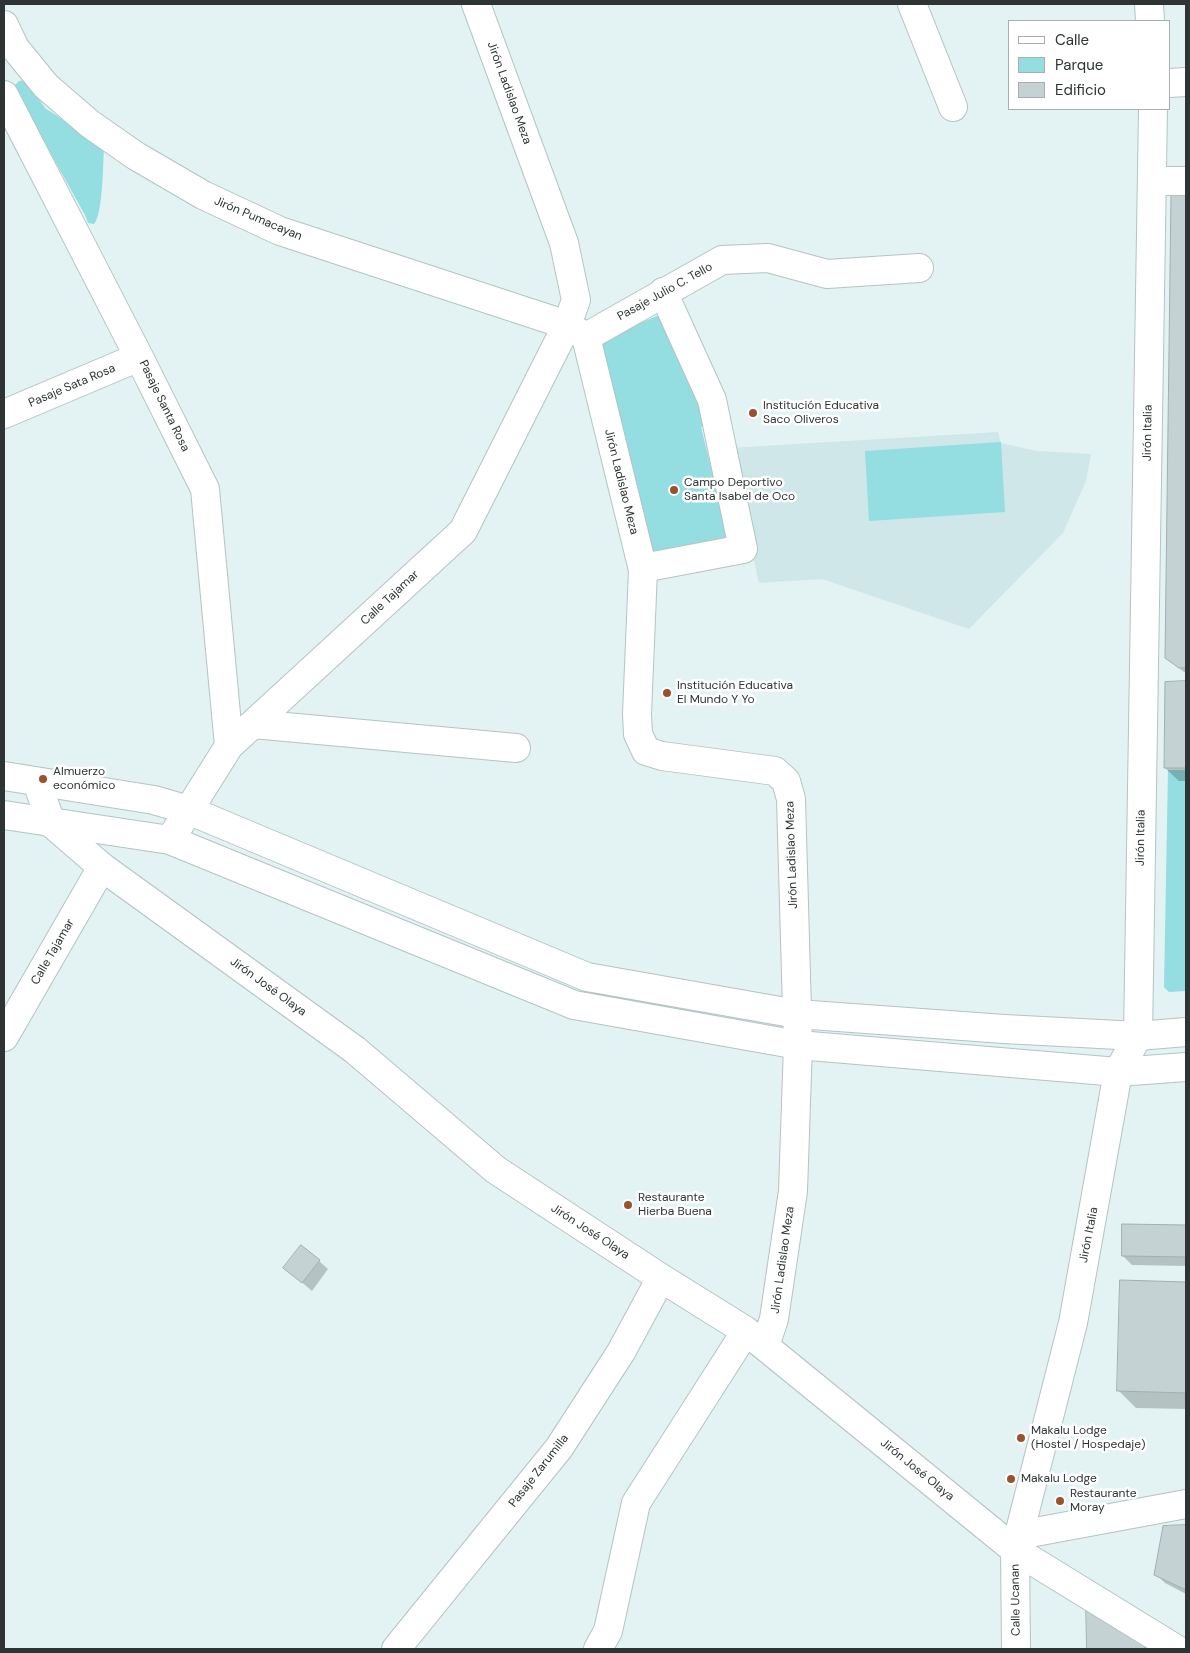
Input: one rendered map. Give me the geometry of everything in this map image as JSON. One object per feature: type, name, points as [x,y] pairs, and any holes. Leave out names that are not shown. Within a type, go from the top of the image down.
[{"type":"street","name":"Jirón Ladislao Meza","points":[[476,4],[564,243],[576,300],[576,331],[643,568],[637,714],[638,734],[646,751],[662,756],[775,770],[786,781],[791,798],[798,1045],[793,1191],[774,1319],[755,1339],[636,1503],[608,1631],[598,1649]]},
{"type":"street","points":[[912,4],[953,107]]},
{"type":"street","points":[[1149,4],[1150,20]]},
{"type":"street","name":"Jirón Pumacayan","points":[[4,25],[16,48],[46,86],[82,118],[136,156],[203,196],[280,231],[576,331]]},
{"type":"street","points":[[1170,83],[1186,82]]},
{"type":"street","name":"Pasaje Santa Rosa","points":[[4,95],[205,489],[229,746]]},
{"type":"street","name":"Jirón Italia","points":[[1017,1543],[1072,1323],[1118,1072],[1138,1036],[1153,110]]},
{"type":"street","points":[[1153,181],[1186,181]]},
{"type":"street","name":"Pasaje Julio C. Tello","points":[[576,331],[663,292],[722,260],[768,258],[826,274],[919,268]]},
{"type":"street","points":[[643,568],[743,549],[712,400],[663,292]]},
{"type":"street","name":"Calle Tajamar","points":[[170,840],[229,746],[463,530],[576,331]]},
{"type":"street","name":"Pasaje Sata Rosa","points":[[4,414],[139,357]]},
{"type":"street","points":[[254,724],[516,748]]},
{"type":"street","points":[[4,776],[154,800],[188,810],[587,977],[797,1014],[1004,1029],[1138,1036],[1186,1032]]},
{"type":"street","name":"Jirón José Olaya","points":[[37,782],[52,823],[102,867],[355,1050],[496,1170],[755,1339],[1017,1543],[1176,1649]]},
{"type":"street","points":[[4,815],[170,840],[574,1005],[798,1045],[1118,1072],[1186,1067]]},
{"type":"street","name":"Calle Tajamar","points":[[4,1037],[102,867]]},
{"type":"street","points":[[497,973],[507,944]]},
{"type":"street","name":"Pasaje Zarumilla","points":[[396,1649],[559,1448],[621,1352],[661,1278]]},
{"type":"street","points":[[1017,1543],[1186,1504]]},
{"type":"street","name":"Calle Ucanan","points":[[1016,1649],[1017,1543]]},
{"type":"shaded area","points":[[998,432],[1001,443],[1037,451],[1091,454],[1086,481],[1063,533],[969,629],[822,579],[759,583],[729,448]]},
{"type":"green space","points":[[26,80],[45,108],[104,147],[101,199],[94,224],[88,223],[16,91],[15,85],[19,81]]},
{"type":"green space","points":[[664,313],[711,424],[701,427],[729,541],[655,559],[600,351],[602,341],[616,333]]},
{"type":"green space","points":[[1001,442],[1005,512],[869,521],[865,451]]},
{"type":"green space","points":[[1168,770],[1186,770],[1186,991],[1169,992],[1164,987]]},
{"type":"building","points":[[1186,190],[1186,668],[1179,668],[1165,658],[1171,195]]},
{"type":"building","points":[[1186,681],[1186,768],[1164,768],[1165,682]]},
{"type":"building","points":[[1122,1224],[1186,1225],[1186,1257],[1122,1256]]},
{"type":"building","points":[[301,1245],[320,1260],[302,1283],[283,1268]]},
{"type":"building","points":[[1120,1280],[1186,1282],[1186,1393],[1117,1391]]},
{"type":"building","points":[[1186,1525],[1186,1590],[1154,1575],[1163,1526]]},
{"type":"building","points":[[1086,1605],[1144,1641],[1145,1649],[1087,1649]]},
{"type":"place","name":"Institución Educativa Saco Oliveros","points":[[753,413]]},
{"type":"place","name":"Campo Deportivo Santa Isabel de Oco","points":[[674,490]]},
{"type":"place","name":"Institución Educativa El Mundo Y Yo","points":[[667,693]]},
{"type":"place","name":"Almuerzo económico","points":[[43,779]]},
{"type":"place","name":"Restaurante Hierba Buena","points":[[628,1205]]},
{"type":"place","name":"Makalu Lodge (Hostel / Hospedaje)","points":[[1021,1438]]},
{"type":"place","name":"Makalu Lodge","points":[[1011,1479]]},
{"type":"place","name":"Restaurante Moray","points":[[1060,1501]]}]
